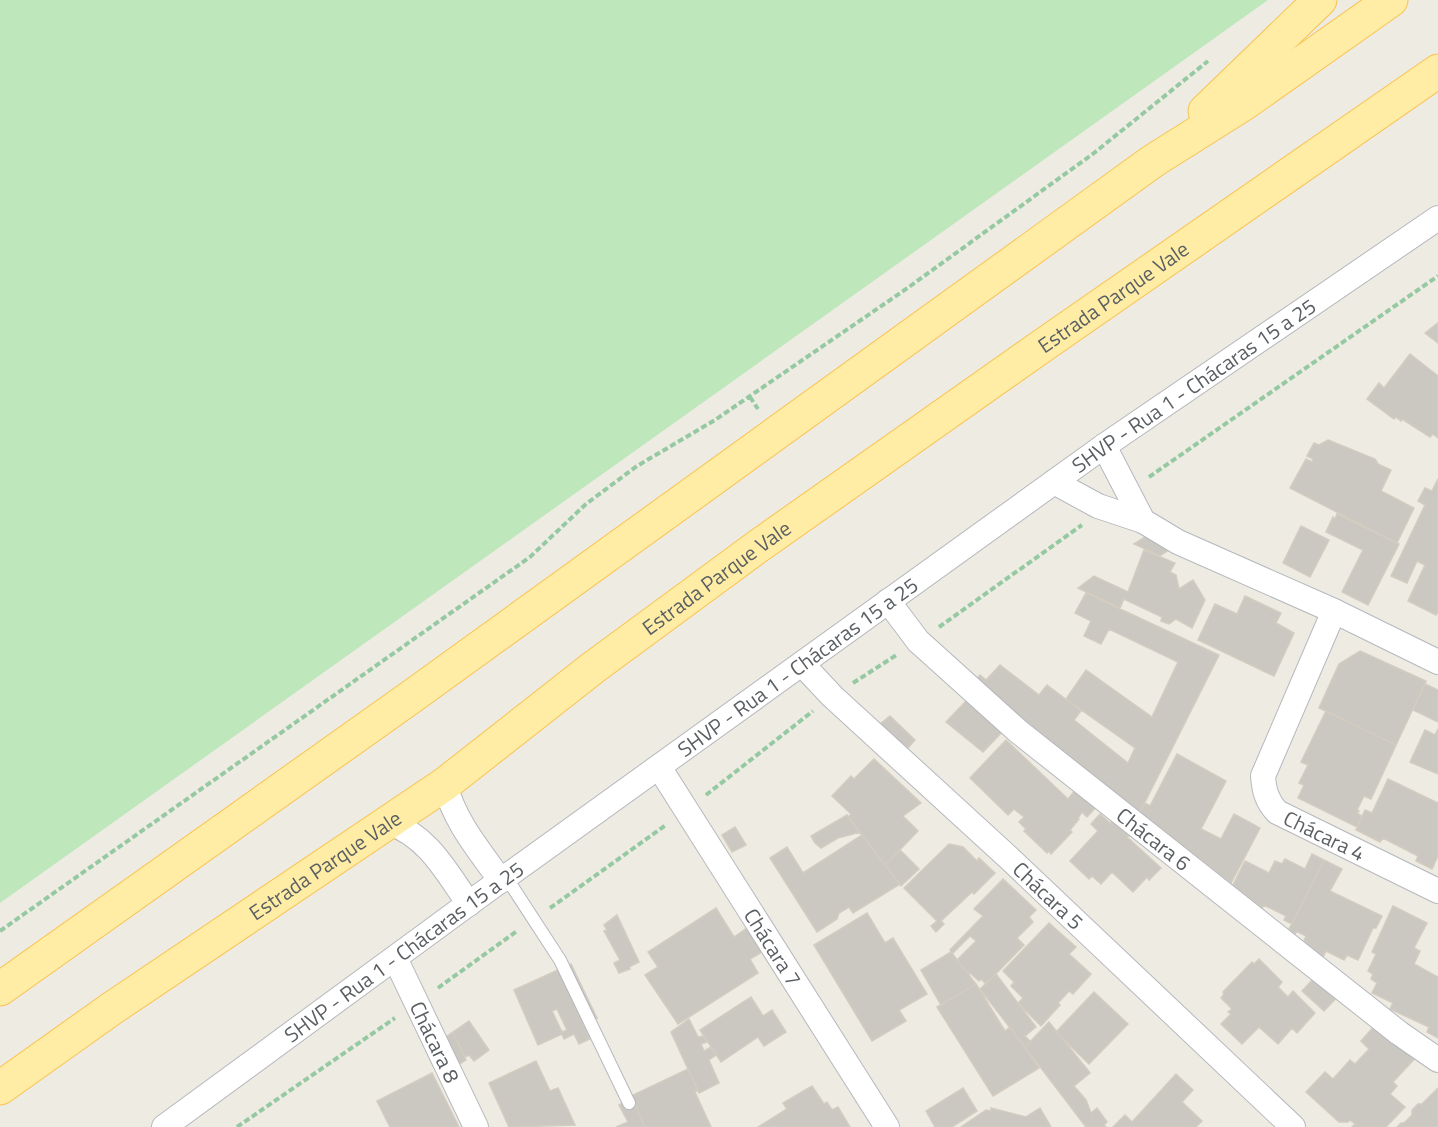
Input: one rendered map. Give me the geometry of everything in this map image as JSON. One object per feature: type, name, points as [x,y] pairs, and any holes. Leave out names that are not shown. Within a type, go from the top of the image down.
[{"type":"main road","points":[[1153,161],[1320,0]]},
{"type":"main road","points":[[0,989],[411,697],[1153,161],[1245,102],[1391,0]]},
{"type":"main road","name":"Estrada Parque Vale","points":[[0,1088],[111,1009],[445,784],[594,667],[757,547],[1438,71]]},
{"type":"street","name":"SHVP - Rua 1 - Chácaras 15 a 25","points":[[173,1124],[503,879],[1104,446],[1438,218]]},
{"type":"street","points":[[1104,446],[1143,521]]},
{"type":"street","points":[[1054,482],[1098,506],[1143,521],[1178,542],[1334,611],[1438,662]]},
{"type":"street","name":"Chácara 6","points":[[888,601],[918,641],[1019,732],[1399,1033],[1438,1060]]},
{"type":"street","name":"Chácara 4","points":[[1334,611],[1263,776],[1264,792],[1277,812],[1438,891]]},
{"type":"street","name":"Chácara 5","points":[[802,664],[832,696],[1010,859],[1293,1127]]},
{"type":"street","name":"Chácara 7","points":[[659,767],[887,1127]]},
{"type":"street","points":[[445,784],[448,798],[462,825],[503,879]]},
{"type":"street","points":[[388,822],[406,829],[423,841],[469,904]]},
{"type":"street","name":"Chácara 8","points":[[395,958],[476,1127]]},
{"type":"lane","points":[[503,879],[560,960],[629,1103]]},
{"type":"path","points":[[0,932],[530,557],[586,504],[637,466],[759,391],[992,228],[1094,153],[1217,54]]},
{"type":"green space","points":[[0,0],[1268,0],[0,903]]},
{"type":"building","points":[[1438,323],[1438,343],[1425,333]]},
{"type":"building","points":[[1410,354],[1438,376],[1438,438],[1433,434],[1430,437],[1402,419],[1401,421],[1396,417],[1394,419],[1367,399],[1379,383],[1384,388]]},
{"type":"building","points":[[1328,440],[1375,459],[1378,464],[1391,470],[1381,491],[1414,508],[1397,543],[1290,488],[1306,459],[1312,462],[1313,459],[1307,456],[1314,443],[1319,445]]},
{"type":"building","points":[[1438,479],[1438,612],[1436,615],[1408,601],[1425,565],[1417,561],[1407,583],[1391,576],[1425,505],[1418,501],[1425,488],[1432,491]]},
{"type":"building","points":[[1337,514],[1399,544],[1368,605],[1342,592],[1363,550],[1326,532],[1333,517],[1335,519]]},
{"type":"building","points":[[1164,525],[1173,547],[1160,556],[1134,544]]},
{"type":"building","points":[[1301,526],[1329,540],[1310,577],[1283,563]]},
{"type":"building","points":[[1144,550],[1175,563],[1170,572],[1176,575],[1179,589],[1193,580],[1205,600],[1192,628],[1176,619],[1169,624],[1161,621],[1162,617],[1124,599],[1120,608],[1078,588],[1094,576],[1128,592]]},
{"type":"building","points":[[1086,593],[1219,655],[1140,812],[974,682],[980,675],[986,680],[1000,665],[1039,695],[1047,685],[1081,711],[1074,720],[1128,763],[1135,748],[1066,699],[1086,670],[1152,717],[1178,662],[1109,629],[1101,644],[1084,636],[1091,621],[1075,613]]},
{"type":"building","points":[[1245,596],[1281,613],[1276,623],[1294,633],[1274,676],[1198,640],[1215,604],[1237,614]]},
{"type":"building","points":[[1360,651],[1426,681],[1396,745],[1319,708],[1339,664]]},
{"type":"building","points":[[1425,684],[1438,690],[1438,722],[1413,710]]},
{"type":"building","points":[[967,700],[1004,730],[983,752],[946,722]]},
{"type":"building","points":[[1326,711],[1396,745],[1371,799],[1364,796],[1357,810],[1359,811],[1357,813],[1362,816],[1357,827],[1298,798],[1304,785],[1299,783],[1308,765],[1301,762]]},
{"type":"building","points":[[890,716],[915,740],[907,749],[880,724]]},
{"type":"building","points":[[1438,729],[1438,774],[1410,762],[1425,730],[1435,735]]},
{"type":"building","points":[[1006,740],[1068,799],[1077,788],[1099,804],[1087,817],[1082,812],[1070,830],[1072,832],[1051,854],[1049,851],[1047,853],[1024,831],[1026,829],[1019,822],[1024,817],[1014,809],[1008,815],[970,778]]},
{"type":"building","points":[[1177,754],[1226,781],[1201,829],[1221,839],[1234,814],[1260,828],[1231,883],[1140,812],[1145,803],[1150,806]]},
{"type":"building","points":[[874,759],[921,803],[903,816],[918,831],[885,865],[848,817],[851,814],[832,796],[851,776],[854,779]]},
{"type":"building","points":[[1388,779],[1438,803],[1438,856],[1432,869],[1416,861],[1418,856],[1383,838],[1380,842],[1356,830],[1365,810],[1372,813]]},
{"type":"building","points":[[1100,814],[1129,836],[1127,837],[1161,868],[1149,880],[1147,877],[1133,892],[1112,872],[1101,884],[1092,876],[1089,879],[1070,861],[1098,831],[1091,824]]},
{"type":"building","points":[[847,815],[860,832],[838,838],[821,848],[815,843],[811,836]]},
{"type":"building","points":[[735,827],[746,845],[732,852],[722,835]]},
{"type":"building","points":[[862,835],[900,884],[853,913],[849,907],[839,913],[837,919],[817,932],[770,858],[787,847],[803,873]]},
{"type":"building","points":[[949,844],[963,847],[977,861],[979,858],[995,873],[941,921],[944,924],[936,932],[931,926],[937,921],[904,888]]},
{"type":"building","points":[[900,850],[919,869],[901,886],[885,865]]},
{"type":"building","points":[[1312,854],[1324,860],[1292,924],[1284,920],[1286,916],[1264,905],[1262,908],[1233,885],[1245,861],[1269,873],[1275,861],[1282,864],[1285,859],[1305,869]]},
{"type":"building","points":[[1324,860],[1342,869],[1330,891],[1382,916],[1376,928],[1373,928],[1358,960],[1347,955],[1344,960],[1326,951],[1323,957],[1304,941],[1306,936],[1296,931],[1295,934],[1289,929]]},
{"type":"building","points":[[1003,879],[1036,910],[1029,917],[1033,922],[1017,938],[1024,945],[986,984],[970,973],[969,975],[957,960],[976,941],[970,936],[952,954],[950,950],[983,916],[974,909]]},
{"type":"building","points":[[1393,906],[1427,923],[1414,948],[1420,951],[1414,964],[1438,977],[1438,1038],[1427,1032],[1429,1027],[1390,1009],[1393,1003],[1372,993],[1377,983],[1371,979],[1373,974],[1368,971],[1376,954],[1372,952]]},
{"type":"building","points":[[716,908],[734,937],[747,928],[762,952],[750,959],[758,973],[678,1024],[645,975],[658,967],[648,952]]},
{"type":"building","points":[[867,913],[885,943],[893,938],[927,994],[899,1010],[906,1021],[872,1041],[814,945]]},
{"type":"building","points":[[617,915],[639,962],[619,973],[614,963],[620,960],[604,931],[607,930],[604,925]]},
{"type":"building","points":[[1049,923],[1076,947],[1069,954],[1091,974],[1073,994],[1069,991],[1041,1026],[1018,1003],[1023,998],[1011,986],[1014,982],[1003,971]]},
{"type":"building","points":[[951,952],[976,984],[941,1005],[921,970]]},
{"type":"building","points":[[1259,959],[1282,982],[1278,987],[1288,997],[1293,991],[1315,1013],[1297,1033],[1292,1028],[1278,1044],[1259,1027],[1242,1044],[1221,1024],[1231,1014],[1228,1012],[1232,1009],[1221,998],[1223,992],[1252,962],[1254,964]]},
{"type":"building","points":[[571,964],[597,1018],[583,1024],[590,1039],[579,1044],[574,1034],[564,1039],[562,1034],[538,1045],[514,990]],"holes":[[[557,1009],[567,1030],[562,1032],[552,1011]]]},
{"type":"building","points":[[996,974],[1036,1027],[1025,1036],[1030,1041],[1025,1047],[980,989]]},
{"type":"building","points":[[1316,976],[1340,994],[1324,1011],[1302,991]]},
{"type":"building","points":[[976,984],[1005,1031],[1010,1027],[1039,1068],[993,1096],[937,1007]]},
{"type":"building","points":[[1094,992],[1128,1024],[1089,1064],[1056,1032]]},
{"type":"building","points":[[751,997],[763,1016],[772,1010],[786,1032],[764,1046],[758,1037],[721,1062],[700,1030]]},
{"type":"building","points":[[689,1019],[698,1037],[703,1036],[707,1042],[701,1044],[704,1051],[711,1047],[716,1055],[709,1060],[719,1083],[699,1093],[671,1032]]},
{"type":"building","points":[[469,1021],[489,1050],[474,1061],[469,1055],[465,1057],[453,1032]]},
{"type":"building","points":[[1049,1022],[1090,1073],[1074,1086],[1086,1100],[1091,1113],[1097,1108],[1107,1122],[1104,1125],[1106,1127],[1086,1127],[1025,1047]]},
{"type":"building","points":[[1377,1023],[1418,1055],[1393,1082],[1397,1086],[1390,1094],[1405,1107],[1386,1127],[1352,1127],[1355,1124],[1350,1120],[1339,1122],[1306,1092],[1325,1072],[1333,1079],[1350,1060],[1355,1064],[1369,1049],[1361,1041]]},
{"type":"building","points":[[453,1032],[466,1060],[458,1065],[434,1067],[426,1051]]},
{"type":"building","points":[[536,1061],[550,1091],[558,1088],[575,1125],[509,1127],[489,1083]]},
{"type":"building","points":[[688,1069],[698,1090],[695,1092],[711,1127],[645,1127],[631,1096]]},
{"type":"building","points":[[432,1073],[459,1127],[390,1127],[377,1101]]},
{"type":"building","points":[[1176,1074],[1193,1090],[1182,1102],[1202,1121],[1196,1127],[1113,1127],[1125,1115],[1132,1122]]},
{"type":"building","points":[[812,1086],[824,1104],[827,1102],[832,1110],[838,1107],[850,1127],[758,1127],[787,1109],[783,1103]]},
{"type":"building","points":[[963,1088],[977,1111],[952,1127],[935,1127],[926,1111]]},
{"type":"building","points":[[1438,1088],[1438,1127],[1397,1127],[1412,1115],[1412,1110],[1418,1104],[1422,1104]]},
{"type":"building","points":[[632,1098],[645,1127],[616,1127],[628,1122],[619,1105]]},
{"type":"building","points":[[991,1108],[1026,1117],[1040,1108],[1051,1127],[961,1127],[986,1110],[991,1111]]}]
